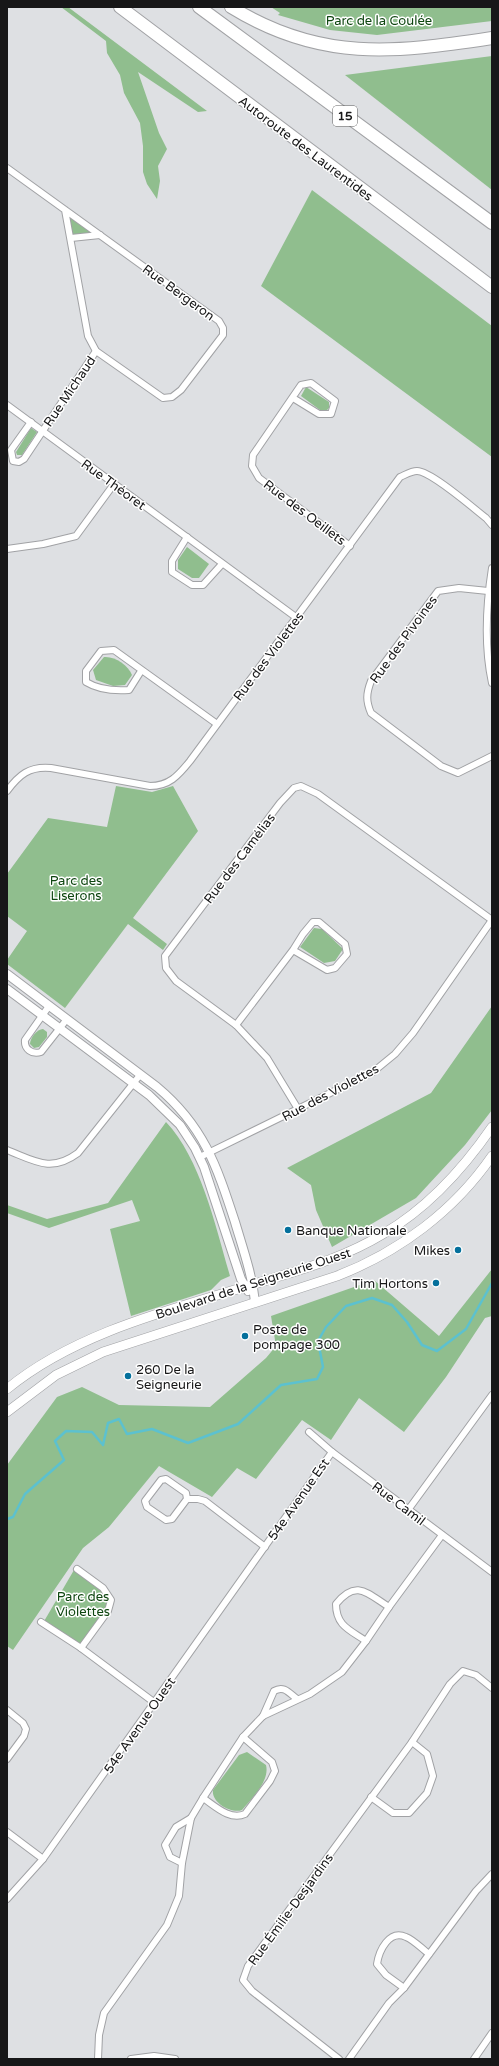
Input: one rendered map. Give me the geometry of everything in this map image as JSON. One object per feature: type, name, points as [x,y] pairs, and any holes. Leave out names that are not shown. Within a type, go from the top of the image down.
[{"type":"highway","name":"Autoroute des Laurentides","points":[[120,7],[492,287]]},
{"type":"highway","name":"15","points":[[199,7],[492,223]]},
{"type":"highway","points":[[231,7],[258,22],[287,34],[312,42],[349,48],[407,50],[492,38]]},
{"type":"highway","points":[[474,274],[492,293]]},
{"type":"main road","name":"Boulevard de la Seigneurie Ouest","points":[[7,1389],[51,1358],[93,1337],[322,1262],[367,1243],[408,1218],[451,1179],[492,1126]]},
{"type":"main road","name":"Boulevard de la Seigneurie Ouest","points":[[8,1410],[52,1378],[87,1359],[119,1346],[337,1276],[380,1256],[425,1227],[464,1191],[492,1156]]},
{"type":"main road","points":[[451,1179],[464,1191]]},
{"type":"street","name":"Rue Bergeron","points":[[7,168],[219,321],[223,328],[223,335],[181,390],[172,397],[163,398],[96,351],[88,336],[65,210]]},
{"type":"street","points":[[71,238],[100,235]]},
{"type":"street","name":"Rue Michaud","points":[[42,431],[96,351]]},
{"type":"street","name":"Rue des Oeillets","points":[[293,398],[319,414],[331,414],[335,401],[311,382],[301,385],[253,455],[252,466],[259,478],[350,546]]},
{"type":"street","name":"Rue Théoret","points":[[7,405],[297,618]]},
{"type":"street","points":[[31,422],[11,450],[14,461],[20,462],[24,459],[42,431]]},
{"type":"street","name":"Rue des Violettes","points":[[7,791],[18,777],[29,770],[36,768],[51,768],[145,785],[166,783],[179,774],[297,618],[400,478],[409,473],[418,471],[430,475],[486,518],[492,525]]},
{"type":"street","points":[[7,549],[43,544],[76,536],[114,484]]},
{"type":"street","points":[[186,537],[172,561],[172,572],[192,585],[202,585],[222,564]]},
{"type":"street","points":[[492,568],[488,591],[487,632],[488,667],[492,683]]},
{"type":"street","name":"Rue des Pivoines","points":[[488,591],[460,588],[438,591],[371,681],[367,691],[366,701],[371,713],[441,766],[458,773],[492,756]]},
{"type":"street","points":[[141,671],[129,690],[115,690],[93,686],[86,682],[86,671],[101,651],[114,650],[141,671],[217,724]]},
{"type":"street","name":"Rue des Camélias","points":[[298,1109],[267,1058],[236,1025],[176,981],[166,968],[165,956],[280,803],[294,788],[301,786],[318,794],[492,920]]},
{"type":"street","name":"Rue des Violettes","points":[[200,1157],[373,1072],[395,1054],[413,1033],[492,920]]},
{"type":"street","points":[[236,1025],[313,922],[319,922],[346,944],[346,954],[335,968],[327,970],[293,950]]},
{"type":"street","points":[[7,974],[171,1099],[198,1131],[210,1153],[222,1182],[249,1286],[255,1302]]},
{"type":"street","points":[[7,988],[42,1016],[155,1100],[174,1119],[188,1137],[200,1157],[209,1179],[241,1279],[249,1286]]},
{"type":"street","points":[[50,1006],[24,1040],[28,1050],[34,1053],[41,1052],[67,1019]]},
{"type":"street","points":[[7,1150],[42,1163],[58,1165],[68,1161],[78,1153],[140,1075]]},
{"type":"street","points":[[408,1510],[492,1395]]},
{"type":"street","name":"Rue Camil","points":[[309,1432],[332,1452],[492,1572]]},
{"type":"street","name":"54e Avenue Est","points":[[265,1547],[332,1452]]},
{"type":"street","points":[[187,1499],[186,1494],[166,1479],[161,1480],[145,1501],[147,1506],[166,1520],[172,1519],[187,1499],[198,1498],[205,1501],[265,1547]]},
{"type":"street","points":[[98,2059],[99,2035],[104,2012],[167,1925],[179,1896],[182,1863],[191,1818],[243,1737],[263,1716],[310,1694],[342,1672],[366,1642],[389,1607],[442,1535]]},
{"type":"street","name":"54e Avenue Ouest","points":[[7,1899],[43,1859],[265,1547]]},
{"type":"street","points":[[77,1569],[104,1588],[111,1600],[108,1611],[82,1648]]},
{"type":"street","points":[[366,1642],[339,1622],[336,1614],[336,1604],[343,1595],[353,1589],[362,1589],[389,1607]]},
{"type":"street","points":[[41,1622],[82,1648],[155,1703]]},
{"type":"street","name":"Rue Émilie-Desjardins","points":[[339,2059],[252,1991],[244,1980],[248,1966],[412,1742],[450,1684],[463,1671],[476,1675],[492,1688]]},
{"type":"street","points":[[263,1716],[274,1691],[279,1688],[284,1688],[297,1699]]},
{"type":"street","points":[[7,1710],[23,1722],[26,1729],[24,1736],[7,1759]]},
{"type":"street","points":[[203,1798],[232,1817],[238,1817],[245,1814],[270,1781],[275,1771],[272,1762],[243,1737]]},
{"type":"street","points":[[371,1798],[393,1813],[409,1813],[427,1793],[433,1776],[427,1754],[412,1742]]},
{"type":"street","points":[[182,1863],[170,1857],[165,1845],[176,1827],[191,1818]]},
{"type":"street","points":[[7,1832],[43,1859]]},
{"type":"street","points":[[350,2059],[389,2003],[404,1988],[476,1891],[492,1874]]},
{"type":"street","points":[[404,1988],[386,1975],[377,1964],[378,1954],[389,1939],[395,1936],[406,1936],[429,1954]]},
{"type":"street","points":[[474,2059],[492,2033]]},
{"type":"street","points":[[131,2059],[154,2056],[175,2059]]},
{"type":"green space","points":[[61,7],[68,7],[207,111],[198,112],[138,72],[159,133],[167,149],[158,166],[160,181],[157,199],[147,184],[143,172],[143,146],[140,123],[124,93],[120,75],[107,53],[106,41]]},
{"type":"green space","name":"Parc de la Coulée","points":[[271,7],[492,7],[492,21],[377,35],[330,30],[278,15],[280,13]]},
{"type":"green space","points":[[492,56],[492,190],[345,75]]},
{"type":"green space","points":[[312,190],[492,326],[492,457],[261,286]]},
{"type":"green space","points":[[68,215],[93,233],[73,235]]},
{"type":"green space","points":[[306,387],[329,402],[329,408],[326,411],[320,410],[301,396]]},
{"type":"green space","points":[[31,428],[37,432],[22,455],[17,455],[16,452]]},
{"type":"green space","points":[[187,547],[209,564],[199,578],[192,578],[178,569],[178,560]]},
{"type":"green space","points":[[104,657],[112,658],[121,662],[130,671],[132,675],[125,685],[113,686],[96,680],[93,670]]},
{"type":"green space","name":"Parc des Liserons","points":[[116,786],[152,792],[173,786],[198,831],[133,918],[167,944],[163,950],[128,924],[65,1008],[7,964],[7,960],[27,931],[7,916],[7,874],[48,818],[107,827]]},
{"type":"green space","points":[[314,928],[322,929],[343,949],[335,961],[324,963],[300,947]]},
{"type":"green space","points":[[492,1006],[492,1110],[465,1145],[416,1198],[332,1247],[316,1210],[311,1185],[287,1168],[431,1093]]},
{"type":"green space","points":[[43,1029],[47,1032],[47,1037],[39,1047],[34,1048],[30,1044],[31,1039],[36,1032]]},
{"type":"green space","points":[[166,1122],[178,1137],[198,1174],[213,1216],[230,1276],[221,1280],[211,1290],[131,1316],[110,1229],[140,1221],[132,1200],[49,1228],[7,1213],[7,1205],[47,1219],[108,1203]]},
{"type":"green space","points":[[492,1269],[492,1316],[485,1318],[446,1377],[404,1432],[359,1398],[331,1440],[302,1420],[256,1479],[237,1468],[212,1497],[159,1466],[109,1527],[83,1548],[13,1650],[7,1646],[7,1465],[57,1397],[82,1387],[119,1405],[210,1407],[266,1358],[276,1346],[271,1316],[374,1280],[439,1336]]},
{"type":"green space","name":"Parc des Violettes","points":[[74,1570],[101,1585],[109,1598],[108,1610],[81,1648],[43,1623]]},
{"type":"green space","points":[[247,1752],[266,1765],[267,1771],[263,1783],[242,1810],[238,1811],[228,1809],[215,1799],[213,1790],[239,1755]]},
{"type":"waterway","points":[[7,1519],[13,1517],[25,1494],[64,1460],[55,1441],[66,1431],[92,1432],[103,1445],[108,1423],[119,1419],[127,1434],[152,1429],[188,1443],[238,1424],[281,1385],[317,1379],[323,1367],[318,1341],[326,1327],[346,1306],[372,1298],[392,1305],[407,1322],[422,1345],[437,1351],[466,1329],[492,1283]]},
{"type":"place","name":"Banque Nationale","points":[[288,1230]]},
{"type":"place","name":"Mikes","points":[[458,1250]]},
{"type":"place","name":"Tim Hortons","points":[[436,1283]]},
{"type":"place","name":"Poste de pompage 300","points":[[245,1336]]},
{"type":"place","name":"260 De la Seigneurie","points":[[128,1376]]}]
